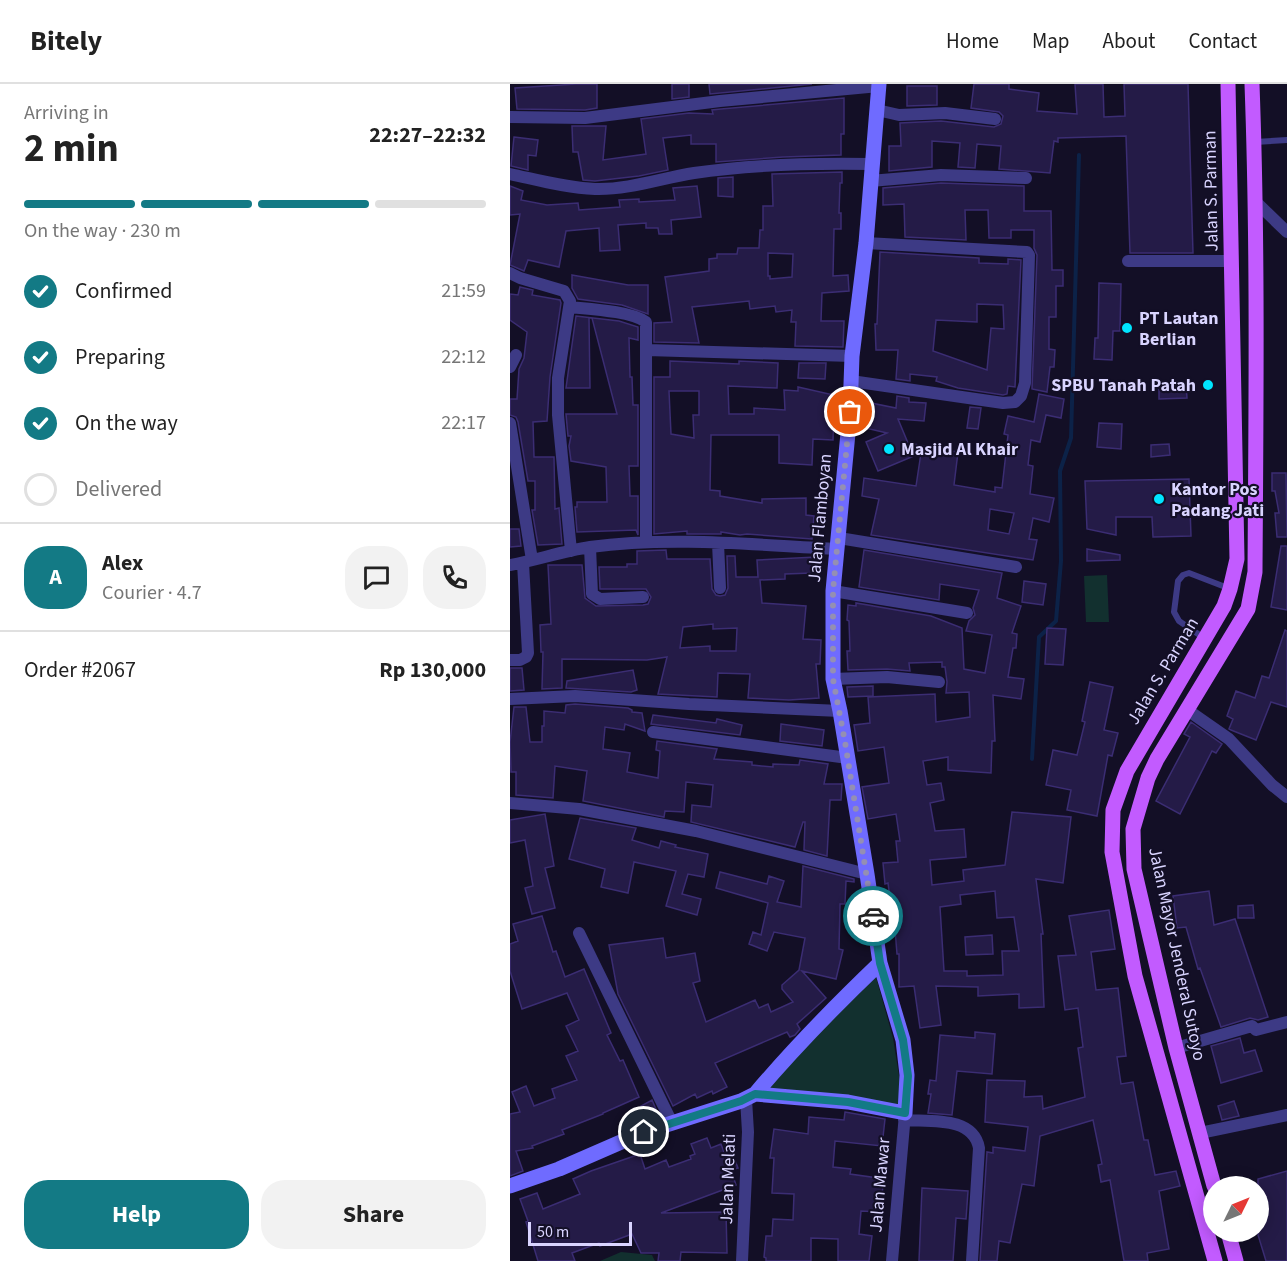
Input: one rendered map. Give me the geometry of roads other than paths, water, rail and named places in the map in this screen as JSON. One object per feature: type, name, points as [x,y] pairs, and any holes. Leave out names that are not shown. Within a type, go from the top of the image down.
[{"type":"main road","name":"Jalan S. Parman","points":[[1215,1261],[1135,976],[1112,852],[1113,810],[1127,771],[1224,606],[1237,559],[1228,84]]},
{"type":"main road","points":[[1252,84],[1256,202]]},
{"type":"main road","name":"Jalan Mayor Jenderal Sutoyo","points":[[1212,1176],[1176,1048],[1134,869],[1133,829],[1148,778],[1186,709],[1248,609],[1253,588],[1257,397],[1256,202]]},
{"type":"main road","points":[[1186,1158],[1205,1153]]},
{"type":"main road","points":[[1231,1242],[1236,1261]]},
{"type":"street","points":[[510,117],[585,118],[720,101],[879,85]]},
{"type":"street","name":"Jalan Flamboyan","points":[[879,85],[866,243],[852,356],[833,591],[833,679],[851,776],[880,963],[903,1040],[908,1076],[904,1116]]},
{"type":"street","points":[[877,110],[899,115],[945,113],[995,119]]},
{"type":"street","points":[[510,174],[595,189],[621,188],[696,173],[759,166],[812,163],[872,164]]},
{"type":"street","points":[[870,181],[941,175],[1026,178]]},
{"type":"street","points":[[1256,202],[1287,232]]},
{"type":"street","points":[[851,381],[1003,403],[1015,402],[1021,396],[1025,383],[1029,255],[1027,252],[866,243]]},
{"type":"street","points":[[1128,261],[1232,261]]},
{"type":"street","points":[[510,273],[564,291],[568,296],[570,307],[558,378],[558,415],[571,551]]},
{"type":"street","points":[[570,307],[606,310],[645,322],[647,350],[646,542]]},
{"type":"street","points":[[647,350],[852,356]]},
{"type":"street","points":[[510,367],[516,355]]},
{"type":"street","points":[[510,423],[527,562],[528,652],[526,657],[520,660],[510,660]]},
{"type":"street","points":[[510,565],[590,547],[646,542],[838,544],[1016,567]]},
{"type":"street","points":[[718,543],[720,588]]},
{"type":"street","points":[[590,547],[592,594],[596,598],[643,597]]},
{"type":"street","points":[[833,591],[967,613]]},
{"type":"street","points":[[833,679],[887,677],[939,682]]},
{"type":"street","points":[[510,699],[575,696],[840,711]]},
{"type":"street","points":[[1186,709],[1229,739],[1272,785],[1287,797]]},
{"type":"street","points":[[653,732],[848,758]]},
{"type":"street","points":[[510,803],[579,809],[696,831],[867,874]]},
{"type":"street","points":[[579,933],[672,1123]]},
{"type":"street","points":[[751,1096],[813,1029],[880,963]]},
{"type":"street","points":[[1176,1048],[1252,1026],[1256,1030],[1287,1022]]},
{"type":"street","points":[[510,1186],[558,1169],[644,1132],[751,1096],[848,1102],[904,1116],[961,1125],[972,1131],[979,1148],[972,1261]]},
{"type":"street","name":"Jalan Melati","points":[[742,1261],[751,1096]]},
{"type":"street","name":"Jalan Mawar","points":[[892,1261],[904,1116]]},
{"type":"street","points":[[1200,1132],[1287,1116]]},
{"type":"lane","points":[[1254,142],[1287,140]]},
{"type":"lane","points":[[1204,638],[1179,621],[1173,612],[1178,581],[1183,575],[1190,573],[1230,589]]},
{"type":"waterway","points":[[1032,759],[1039,637],[1056,621],[1061,561],[1060,471],[1071,438],[1079,155]]},
{"type":"place","name":"PT Lautan Berlian","points":[[1127,328]]},
{"type":"place","name":"SPBU Tanah Patah","points":[[1208,385]]},
{"type":"place","name":"Masjid Al Khair","points":[[889,449]]},
{"type":"place","name":"Kantor Pos Padang Jati","points":[[1159,499]]}]
